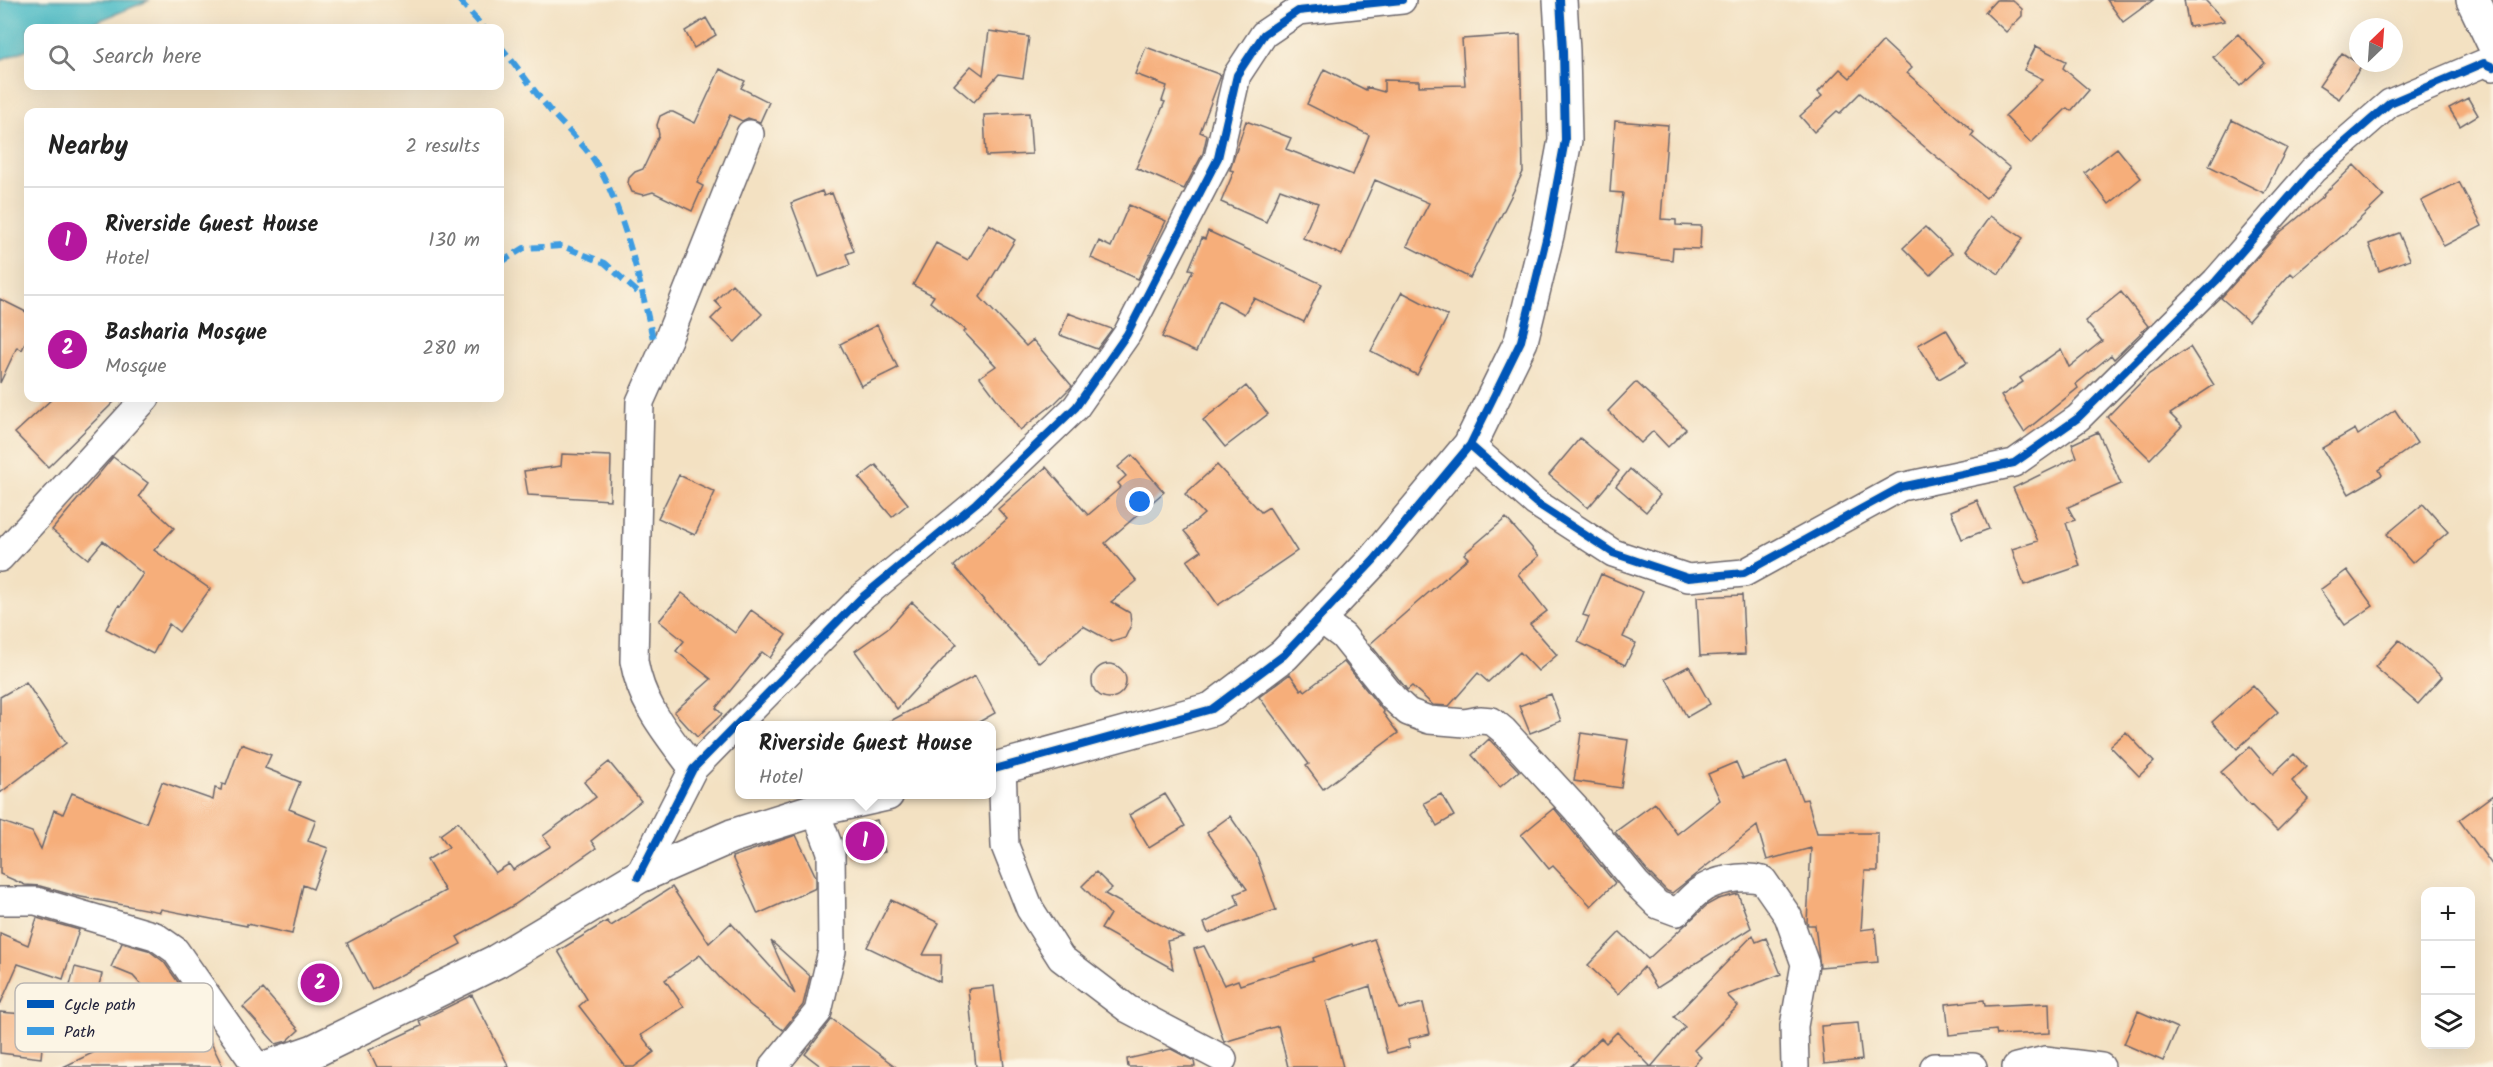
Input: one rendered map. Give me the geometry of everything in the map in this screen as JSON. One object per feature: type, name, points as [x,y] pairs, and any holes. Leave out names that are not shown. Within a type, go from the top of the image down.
[{"type":"street","points":[[740,721],[861,598],[976,502],[1076,406],[1127,334],[1218,158],[1237,75],[1264,34],[1298,11],[1402,0]]},
{"type":"street","points":[[1223,1059],[1128,1009],[1061,958],[1030,909],[1005,846],[997,768],[1212,709],[1284,655],[1320,619],[1374,560],[1470,445],[1521,341],[1548,231],[1565,140],[1560,0]]},
{"type":"street","points":[[2473,0],[2493,42]]},
{"type":"street","points":[[1470,445],[1536,503],[1613,553],[1688,579],[1744,573],[1901,487],[2014,462],[2078,418],[2216,281],[2313,170],[2390,103],[2484,63],[2493,67]]},
{"type":"street","points":[[640,402],[669,337],[750,134]]},
{"type":"street","points":[[652,339],[640,402],[634,660],[638,682],[646,704],[693,769]]},
{"type":"street","points":[[0,558],[142,402]]},
{"type":"street","points":[[1320,619],[1342,636],[1393,698],[1408,712],[1429,720],[1465,723],[1480,720],[1492,721],[1503,730],[1575,808],[1636,883],[1658,905],[1677,912],[1699,891],[1731,879],[1753,877],[1762,880],[1788,916],[1805,964],[1794,1026],[1795,1067]]},
{"type":"street","points":[[638,877],[693,769],[735,726]]},
{"type":"street","points":[[268,1067],[314,1051],[497,961],[638,877],[732,836],[815,810],[868,799]]},
{"type":"street","points":[[773,1067],[818,1012],[832,951],[831,852],[815,810]]},
{"type":"street","points":[[0,901],[36,901],[155,936],[175,950],[198,983]]},
{"type":"street","points":[[213,1005],[256,1067]]},
{"type":"street","points":[[2016,1067],[2045,1060],[2101,1067]]},
{"type":"street","points":[[1934,1067],[1972,1067]]},
{"type":"water","points":[[0,0],[150,0],[91,24],[24,24],[24,51],[0,60]]},
{"type":"building","points":[[1996,0],[2012,0],[2022,9],[2022,16],[2006,32],[1985,12]]},
{"type":"building","points":[[2107,0],[2153,0],[2123,22]]},
{"type":"building","points":[[2184,0],[2205,0],[2225,21],[2189,27]]},
{"type":"building","points":[[706,18],[716,35],[694,48],[685,31]]},
{"type":"building","points":[[989,31],[1029,37],[1023,78],[999,74],[974,102],[954,85],[971,66],[983,75]]},
{"type":"building","points":[[2238,34],[2265,63],[2240,86],[2213,57]]},
{"type":"building","points":[[1520,35],[1523,172],[1470,278],[1407,246],[1429,203],[1375,180],[1342,255],[1303,238],[1318,203],[1280,189],[1266,222],[1221,202],[1234,171],[1230,170],[1246,121],[1291,138],[1286,149],[1353,175],[1369,135],[1307,104],[1324,69],[1366,90],[1366,87],[1384,92],[1384,80],[1419,81],[1419,86],[1465,85],[1462,39]]},
{"type":"building","points":[[1883,41],[1912,68],[1907,73],[1974,132],[1971,136],[2010,168],[1986,198],[1860,93],[1840,113],[1837,111],[1814,132],[1800,116],[1822,96],[1818,92],[1840,69],[1850,78]]},
{"type":"building","points":[[2036,46],[2066,61],[2063,68],[2089,90],[2071,111],[2067,108],[2031,143],[2005,116],[2043,79],[2024,70]]},
{"type":"building","points":[[1146,47],[1221,75],[1200,132],[1207,135],[1203,153],[1184,189],[1136,168],[1165,102],[1162,101],[1167,86],[1135,74]]},
{"type":"building","points":[[2342,53],[2349,58],[2349,72],[2358,72],[2339,99],[2319,86]]},
{"type":"building","points":[[720,69],[745,81],[741,88],[769,102],[760,122],[748,118],[742,121],[730,115],[697,183],[703,186],[692,211],[653,192],[643,195],[632,192],[628,183],[629,178],[635,172],[643,169],[659,135],[657,125],[660,116],[673,112],[695,123]]},
{"type":"building","points":[[2468,98],[2478,115],[2460,126],[2449,108]]},
{"type":"building","points":[[1029,113],[1032,154],[986,156],[984,115]]},
{"type":"building","points":[[2232,120],[2287,148],[2264,193],[2209,166]]},
{"type":"building","points":[[1615,121],[1668,125],[1661,219],[1676,220],[1676,225],[1701,226],[1700,249],[1673,248],[1672,260],[1615,253],[1623,193],[1610,192]]},
{"type":"building","points":[[2117,148],[2141,178],[2109,204],[2085,173]]},
{"type":"building","points":[[2354,165],[2384,196],[2342,236],[2294,276],[2291,273],[2248,321],[2221,298],[2278,234],[2324,196]]},
{"type":"building","points":[[2459,182],[2482,226],[2444,246],[2421,201]]},
{"type":"building","points":[[822,191],[824,196],[832,193],[854,251],[846,254],[850,265],[819,277],[791,203]]},
{"type":"building","points":[[1129,205],[1166,221],[1138,279],[1091,258],[1099,241],[1111,247]]},
{"type":"building","points":[[1990,216],[2023,238],[1999,274],[1965,251]]},
{"type":"building","points":[[989,224],[1015,240],[980,297],[1026,346],[1033,340],[1072,386],[1055,403],[1020,430],[980,377],[996,366],[964,332],[966,330],[930,302],[934,296],[913,285],[936,243],[968,260]]},
{"type":"building","points":[[1925,227],[1952,253],[1930,275],[1903,248]]},
{"type":"building","points":[[1208,231],[1322,284],[1304,322],[1254,298],[1244,314],[1219,300],[1196,352],[1162,337],[1193,270],[1189,269],[1202,238],[1205,239]]},
{"type":"building","points":[[2399,233],[2410,259],[2379,271],[2369,244]]},
{"type":"building","points":[[732,284],[762,314],[735,342],[711,319],[722,308],[715,301]]},
{"type":"building","points":[[1402,292],[1448,316],[1417,375],[1371,351]]},
{"type":"building","points":[[2121,292],[2148,326],[2114,359],[2111,355],[2076,384],[2078,388],[2024,432],[2001,396],[2023,382],[2020,378],[2061,349],[2069,367],[2102,341],[2085,321]]},
{"type":"building","points":[[0,299],[24,311],[24,345],[22,350],[17,347],[0,383]]},
{"type":"building","points":[[1068,313],[1112,329],[1097,349],[1060,335]]},
{"type":"building","points":[[877,325],[898,368],[861,386],[840,344]]},
{"type":"building","points":[[1946,329],[1967,363],[1939,379],[1918,345]]},
{"type":"building","points":[[2190,347],[2214,385],[2170,414],[2182,426],[2150,459],[2107,417],[2149,374]]},
{"type":"building","points":[[1636,382],[1686,429],[1668,447],[1653,431],[1641,443],[1608,411]]},
{"type":"building","points":[[1246,386],[1268,414],[1225,447],[1203,420]]},
{"type":"building","points":[[49,402],[114,402],[48,467],[15,433]]},
{"type":"building","points":[[2395,410],[2417,443],[2379,470],[2382,475],[2349,494],[2322,448],[2355,429],[2358,435]]},
{"type":"building","points":[[2098,432],[2121,484],[2068,507],[2075,520],[2066,523],[2080,566],[2024,585],[2012,549],[2038,541],[2013,488],[2077,457],[2072,444]]},
{"type":"building","points":[[1580,438],[1619,471],[1588,508],[1549,475]]},
{"type":"building","points":[[562,454],[611,456],[610,500],[528,495],[524,471],[561,466]]},
{"type":"building","points":[[1132,455],[1164,492],[1105,543],[1137,581],[1111,602],[1130,613],[1131,625],[1125,638],[1112,642],[1083,626],[1039,663],[954,566],[1007,519],[998,509],[1046,467],[1088,515],[1121,487],[1118,483],[1126,476],[1118,467]]},
{"type":"building","points":[[113,457],[148,483],[139,496],[174,528],[154,550],[210,589],[179,632],[169,624],[153,654],[106,629],[119,605],[121,606],[143,574],[103,541],[88,559],[52,530]]},
{"type":"building","points":[[876,465],[908,504],[892,517],[859,478]]},
{"type":"building","points":[[1217,465],[1261,512],[1269,507],[1297,551],[1218,605],[1187,561],[1201,551],[1184,531],[1204,514],[1185,494]]},
{"type":"building","points":[[1630,469],[1660,495],[1646,512],[1616,486]]},
{"type":"building","points":[[679,475],[715,492],[695,535],[658,518]]},
{"type":"building","points":[[1977,500],[1989,529],[1962,539],[1951,511]]},
{"type":"building","points":[[2423,504],[2448,532],[2412,563],[2387,534]]},
{"type":"building","points":[[1506,518],[1539,556],[1518,574],[1547,611],[1530,624],[1557,655],[1538,671],[1520,652],[1488,682],[1478,673],[1449,706],[1433,705],[1412,686],[1407,690],[1370,644],[1468,558],[1464,554]]},
{"type":"building","points":[[2347,570],[2373,606],[2345,625],[2320,590]]},
{"type":"building","points":[[1601,574],[1643,592],[1623,637],[1636,643],[1625,665],[1578,642],[1589,617],[1583,615]]},
{"type":"building","points":[[682,593],[735,633],[751,610],[786,635],[770,658],[762,652],[716,708],[722,714],[697,737],[674,712],[711,679],[676,651],[684,641],[659,621]]},
{"type":"building","points":[[1742,595],[1745,654],[1700,656],[1697,597]]},
{"type":"building","points":[[912,602],[957,644],[897,709],[855,651],[889,627]]},
{"type":"building","points":[[2399,640],[2442,677],[2418,704],[2375,667]]},
{"type":"building","points":[[1344,662],[1398,733],[1323,789],[1306,766],[1309,764],[1259,697],[1290,674],[1301,690],[1303,688],[1305,691]]},
{"type":"building","points":[[1109,664],[1121,669],[1126,681],[1121,693],[1109,698],[1097,693],[1092,681],[1097,669]]},
{"type":"building","points":[[1689,666],[1710,704],[1687,717],[1666,678]]},
{"type":"building","points":[[975,676],[995,713],[981,721],[890,721]]},
{"type":"building","points":[[26,682],[66,743],[0,793],[0,697]]},
{"type":"building","points":[[2253,685],[2278,712],[2237,749],[2212,722]]},
{"type":"building","points":[[1551,694],[1561,721],[1530,733],[1519,706]]},
{"type":"building","points":[[2126,732],[2154,762],[2139,776],[2110,746]]},
{"type":"building","points":[[1581,733],[1628,740],[1621,788],[1574,781]]},
{"type":"building","points":[[1489,739],[1519,771],[1500,787],[1472,755]]},
{"type":"building","points":[[241,744],[271,755],[265,768],[300,782],[289,809],[316,820],[308,841],[328,848],[313,889],[303,885],[292,934],[247,924],[247,926],[161,909],[160,912],[76,896],[40,886],[25,885],[0,874],[0,821],[32,832],[41,849],[54,810],[63,814],[72,793],[146,823],[162,782],[213,800],[215,788],[221,790],[222,784],[226,785]]},
{"type":"building","points":[[2250,747],[2273,774],[2294,754],[2306,767],[2292,781],[2309,799],[2277,831],[2250,806],[2221,772]]},
{"type":"building","points":[[1787,761],[1802,800],[1807,799],[1817,833],[1878,833],[1878,871],[1865,871],[1861,930],[1875,928],[1878,962],[1820,967],[1815,925],[1808,925],[1807,922],[1811,848],[1767,860],[1757,826],[1672,893],[1648,872],[1615,832],[1655,803],[1677,834],[1720,800],[1708,774],[1736,762],[1743,778]]},
{"type":"building","points":[[609,762],[641,801],[591,841],[596,848],[514,905],[457,937],[461,944],[372,990],[347,943],[445,891],[427,860],[449,847],[440,835],[458,822],[495,873],[509,864],[513,870],[551,846],[543,836],[596,797],[584,782]]},
{"type":"building","points":[[1165,794],[1185,826],[1149,848],[1129,815]]},
{"type":"building","points":[[1441,794],[1454,816],[1437,826],[1424,803]]},
{"type":"building","points":[[2493,795],[2493,866],[2459,820]]},
{"type":"building","points":[[1554,808],[1615,883],[1591,906],[1553,866],[1549,869],[1521,835]]},
{"type":"building","points":[[1230,816],[1256,854],[1276,910],[1208,933],[1204,923],[1239,905],[1235,894],[1247,889],[1207,833]]},
{"type":"building","points":[[877,820],[885,852],[855,859],[847,828]]},
{"type":"building","points":[[796,835],[816,877],[816,888],[758,914],[732,857]]},
{"type":"building","points":[[1096,872],[1112,888],[1105,894],[1183,937],[1167,941],[1173,969],[1101,929],[1110,914],[1082,886]]},
{"type":"building","points":[[672,887],[709,943],[731,923],[795,994],[771,941],[810,976],[803,1005],[783,1030],[751,1006],[720,978],[700,955],[665,980],[684,1007],[641,1035],[654,1052],[634,1067],[626,1067],[579,1006],[587,999],[558,951],[607,921],[611,926]]},
{"type":"building","points":[[1738,894],[1751,928],[1657,988],[1644,967],[1618,994],[1588,965],[1620,932],[1648,959],[1707,905],[1718,899]]},
{"type":"building","points":[[891,900],[939,923],[923,955],[941,955],[940,982],[867,947]]},
{"type":"building","points":[[37,918],[79,930],[63,979],[18,964],[0,1005],[0,933],[28,945]]},
{"type":"building","points":[[1753,935],[1756,942],[1766,938],[1781,974],[1727,995],[1738,1006],[1694,1050],[1701,1057],[1692,1067],[1651,1067],[1685,1027],[1674,1017]]},
{"type":"building","points":[[1374,939],[1399,1009],[1423,1003],[1430,1034],[1408,1039],[1410,1047],[1387,1053],[1370,986],[1326,1001],[1343,1067],[1288,1067],[1278,1026],[1224,1042],[1194,949],[1204,946],[1224,985],[1238,980],[1240,985],[1314,961],[1313,958],[1352,944],[1353,946]]},
{"type":"building","points":[[122,943],[148,950],[164,962],[179,983],[139,983],[133,976],[111,967]]},
{"type":"building","points":[[75,967],[102,974],[100,983],[71,983]]},
{"type":"building","points":[[994,986],[1004,1067],[976,1067],[968,989]]},
{"type":"building","points":[[263,989],[299,1030],[287,1041],[276,1044],[243,1007]]},
{"type":"building","points":[[472,995],[509,1067],[377,1067],[369,1050],[421,1026],[419,1021]]},
{"type":"building","points":[[1984,1000],[1985,1006],[2049,1003],[2050,1033],[1997,1035],[1996,1030],[1949,1035],[1946,1004]]},
{"type":"building","points":[[2138,1011],[2177,1028],[2163,1061],[2124,1044]]},
{"type":"building","points":[[0,1012],[15,1013],[15,1052],[42,1052],[41,1058],[0,1053]]},
{"type":"building","points":[[832,1019],[896,1067],[822,1067],[805,1054]]},
{"type":"building","points":[[1858,1023],[1862,1060],[1824,1064],[1821,1026]]},
{"type":"building","points":[[1617,1032],[1651,1067],[1570,1067],[1601,1038],[1606,1043]]},
{"type":"building","points":[[213,1047],[223,1067],[63,1067],[95,1052],[213,1052]]},
{"type":"building","points":[[1171,1049],[1194,1061],[1195,1067],[1128,1067],[1127,1059]]},
{"type":"marked path","points":[[459,0],[480,24]]},
{"type":"marked path","points":[[504,51],[548,108],[589,153],[604,178],[614,199],[630,246],[653,339]]},
{"type":"marked path","points":[[504,260],[524,248],[562,246],[605,263],[644,298]]},
{"type":"cycle path","points":[[740,721],[861,598],[976,503],[1076,407],[1127,334],[1218,158],[1237,75],[1264,34],[1298,11],[1402,0]]},
{"type":"cycle path","points":[[996,769],[1212,709],[1284,655],[1374,560],[1470,445],[1521,341],[1548,231],[1565,140],[1560,0]]},
{"type":"cycle path","points":[[1470,445],[1536,503],[1613,553],[1688,578],[1744,573],[1901,487],[2014,463],[2078,418],[2216,281],[2313,170],[2390,103],[2484,63],[2493,67]]},
{"type":"cycle path","points":[[638,877],[693,769],[735,726]]},
{"type":"place","name":"Riverside Guest House","points":[[865,841]]},
{"type":"place","name":"Basharia Mosque","points":[[320,983]]}]
